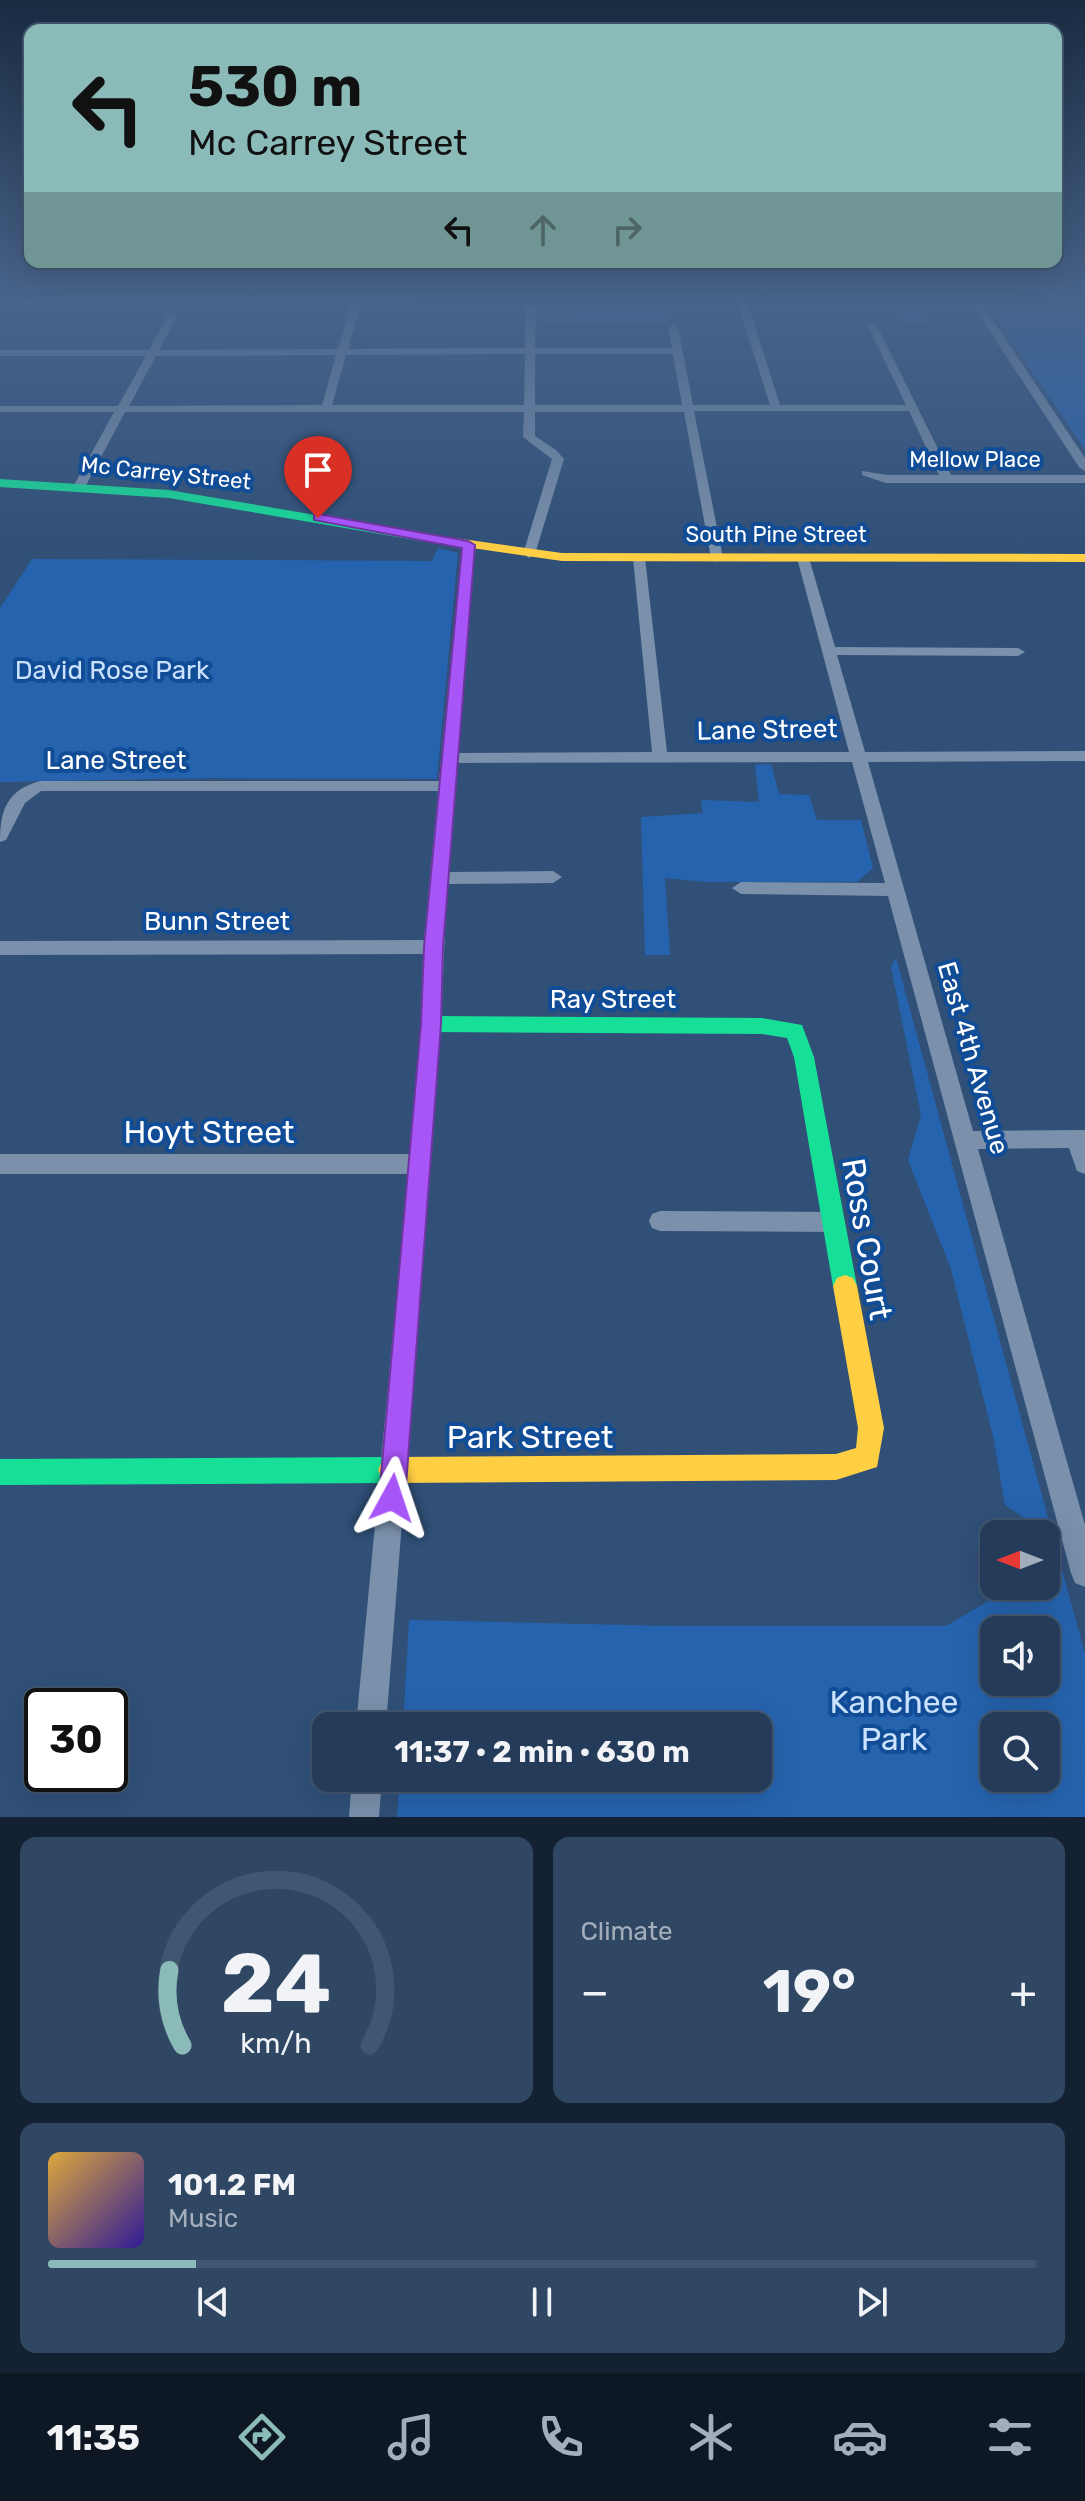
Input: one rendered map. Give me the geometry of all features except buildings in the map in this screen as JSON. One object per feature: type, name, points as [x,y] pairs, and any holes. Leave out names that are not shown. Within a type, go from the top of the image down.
[{"type":"street","points":[[79,487],[137,383]]},
{"type":"street","points":[[326,409],[333,383]]},
{"type":"street","points":[[529,554],[558,459],[554,452],[533,443],[529,437],[530,383]]},
{"type":"street","points":[[685,383],[717,558]]},
{"type":"street","points":[[768,383],[776,408]]},
{"type":"street","points":[[899,383],[947,479]]},
{"type":"street","points":[[1029,383],[1085,467]]},
{"type":"street","points":[[0,409],[911,408]]},
{"type":"street","name":"Mellow Place","points":[[866,473],[886,479],[1085,479]]},
{"type":"street","name":"Mc Carrey Street","points":[[0,483],[169,494],[248,505],[468,545]]},
{"type":"street","points":[[372,1712],[395,1468],[431,1024],[433,947],[468,545]]},
{"type":"street","name":"South Pine Street","points":[[468,545],[529,554],[639,558],[1085,558]]},
{"type":"street","points":[[639,558],[660,758]]},
{"type":"street","name":"East 4th Avenue","points":[[803,558],[855,755],[1085,1573]]},
{"type":"street","points":[[827,651],[1018,652]]},
{"type":"street","points":[[1081,756],[1085,775]]},
{"type":"street","name":"Lane Street","points":[[450,758],[1081,756]]},
{"type":"street","name":"Lane Street","points":[[0,836],[25,789],[40,786],[448,786]]},
{"type":"street","points":[[440,878],[553,877]]},
{"type":"street","points":[[741,888],[895,890]]},
{"type":"street","name":"Bunn Street","points":[[0,948],[433,947]]},
{"type":"street","name":"Ray Street","points":[[431,1024],[762,1026],[795,1031]]},
{"type":"street","name":"Ross Court","points":[[795,1031],[804,1057],[871,1428],[868,1458]]},
{"type":"street","points":[[965,1140],[1081,1139],[1085,1164]]},
{"type":"street","name":"Hoyt Street","points":[[0,1164],[418,1164]]},
{"type":"street","points":[[660,1221],[834,1222]]},
{"type":"street","name":"Park Street","points":[[0,1472],[836,1467],[868,1458]]},
{"type":"street","points":[[364,1817],[366,1792]]},
{"type":"green space","points":[[1039,383],[1085,383],[1085,450]]},
{"type":"green space","name":"David Rose Park","points":[[438,548],[458,553],[437,779],[209,778],[0,782],[0,608],[32,559],[432,561]]},
{"type":"green space","points":[[771,764],[779,794],[809,795],[817,820],[861,820],[873,868],[857,882],[706,882],[665,878],[670,955],[645,955],[641,817],[703,813],[701,800],[759,802],[755,765]]},
{"type":"green space","name":"Kanchee Park","points":[[896,958],[1049,1520],[1027,1520],[1005,1505],[993,1436],[951,1269],[908,1160],[921,1115],[891,967]]},
{"type":"green space","name":"Kanchee Park","points":[[1060,1562],[1085,1654],[1085,1817],[397,1817],[399,1792],[772,1792],[772,1712],[404,1712],[409,1620],[669,1626],[946,1626],[990,1600],[1060,1600]]},
{"type":"traffic: fast","points":[[0,483],[169,494],[427,538]]},
{"type":"traffic: fast","points":[[431,1024],[762,1026],[795,1031],[804,1057],[845,1286]]},
{"type":"traffic: fast","points":[[0,1472],[391,1470]]},
{"type":"traffic: slow","points":[[427,538],[562,557],[1085,558]]},
{"type":"traffic: slow","points":[[391,1470],[836,1467],[868,1458],[871,1428],[845,1286]]},
{"type":"route","points":[[318,518],[468,545],[433,947],[431,1024],[392,1498]]}]
